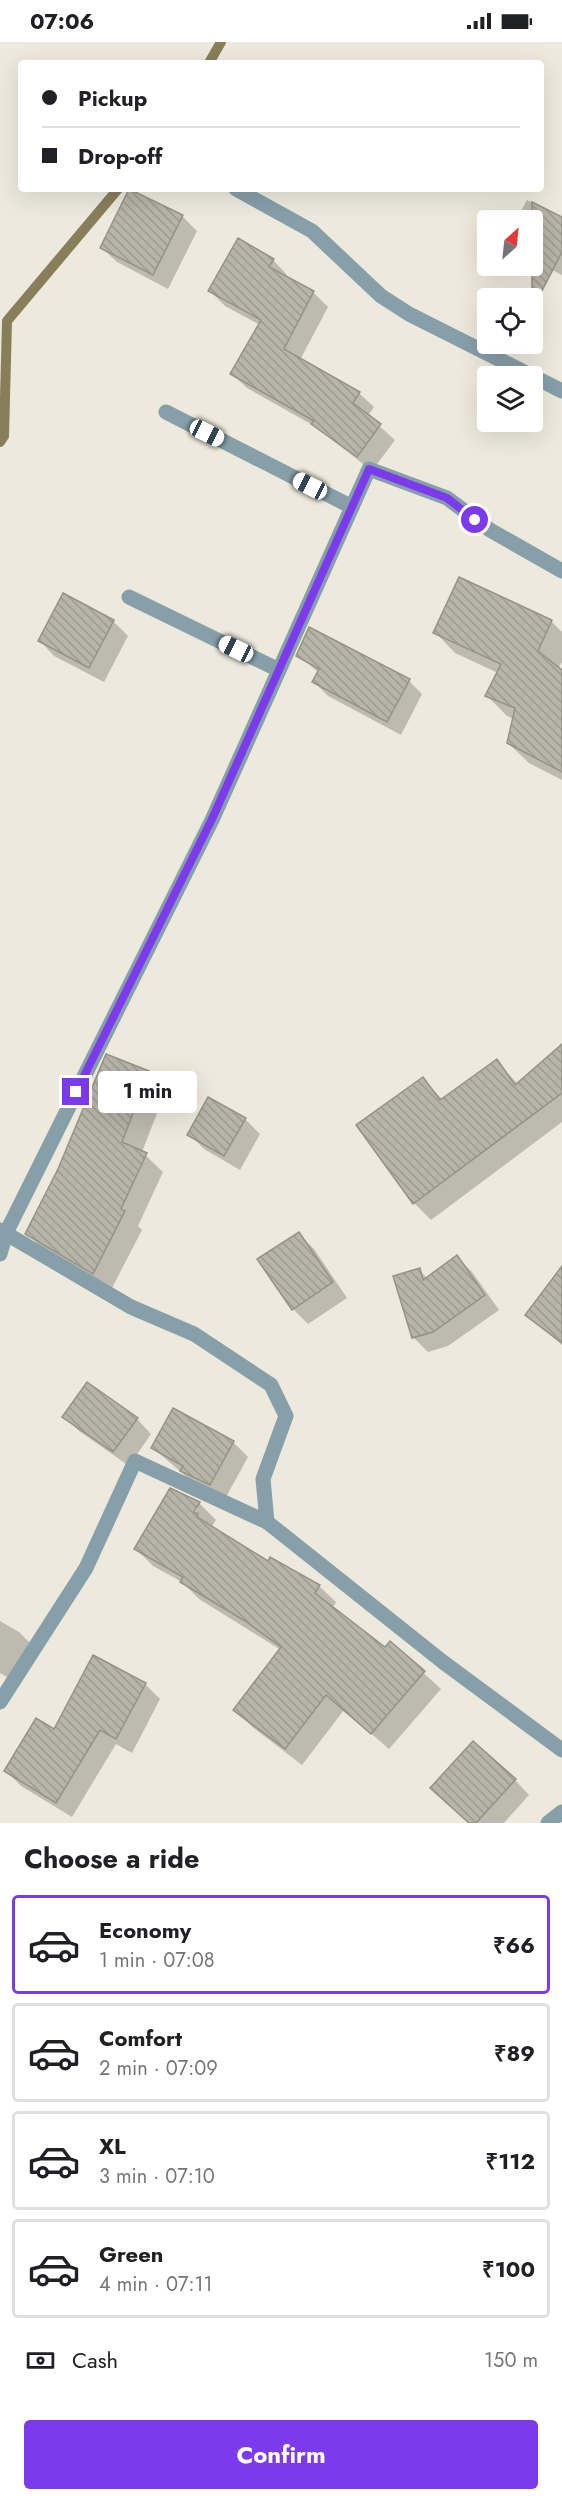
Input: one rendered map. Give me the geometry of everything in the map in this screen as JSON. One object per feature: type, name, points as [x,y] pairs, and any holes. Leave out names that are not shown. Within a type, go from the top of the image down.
[{"type":"street","points":[[241,192],[312,231],[381,296],[410,314],[562,391]]},
{"type":"street","points":[[166,412],[352,507]]},
{"type":"street","points":[[0,1254],[3,1232],[212,819],[369,469],[447,498],[490,530],[562,571]]},
{"type":"street","points":[[129,597],[279,670]]},
{"type":"street","points":[[3,1232],[131,1307],[194,1334],[271,1385],[286,1416],[263,1479],[267,1522]]},
{"type":"street","points":[[0,1702],[86,1568],[135,1461],[267,1522],[443,1662],[562,1750]]},
{"type":"street","points":[[548,1823],[562,1812]]},
{"type":"building","points":[[128,192],[135,192],[183,215],[153,275],[100,248]]},
{"type":"building","points":[[532,202],[562,217],[562,252],[543,289],[532,288],[532,276],[543,276],[543,210],[532,210]]},
{"type":"building","points":[[238,238],[274,259],[269,267],[314,291],[284,349],[360,392],[353,403],[381,424],[357,457],[311,424],[314,421],[230,374],[261,320],[208,291]]},
{"type":"building","points":[[459,577],[552,620],[538,651],[562,670],[562,772],[507,743],[515,708],[485,696],[501,664],[433,633]]},
{"type":"building","points":[[63,593],[114,620],[89,668],[38,641]]},
{"type":"building","points":[[309,627],[410,679],[387,722],[312,682],[319,669],[296,656]]},
{"type":"building","points":[[562,1044],[562,1093],[413,1204],[356,1125],[423,1077],[440,1100],[497,1059],[515,1085]]},
{"type":"building","points":[[106,1054],[149,1071],[122,1142],[147,1153],[121,1209],[125,1211],[93,1274],[25,1234],[58,1169]]},
{"type":"building","points":[[208,1097],[246,1118],[224,1156],[187,1135]]},
{"type":"building","points":[[299,1232],[333,1282],[292,1310],[257,1259]]},
{"type":"building","points":[[457,1255],[485,1295],[433,1332],[412,1338],[393,1276],[420,1268],[423,1280]]},
{"type":"building","points":[[562,1266],[562,1343],[525,1315]]},
{"type":"building","points":[[87,1382],[138,1418],[113,1452],[62,1417]]},
{"type":"building","points":[[173,1408],[234,1441],[210,1485],[180,1471],[183,1466],[151,1448]]},
{"type":"building","points":[[170,1488],[200,1502],[194,1512],[198,1514],[197,1517],[268,1561],[270,1557],[320,1585],[315,1593],[385,1647],[390,1641],[425,1671],[371,1734],[326,1695],[285,1749],[233,1710],[281,1647],[245,1621],[180,1582],[183,1577],[134,1549]]},
{"type":"building","points":[[93,1655],[146,1683],[116,1739],[100,1730],[56,1803],[4,1771],[36,1718],[54,1729]]},
{"type":"building","points":[[473,1741],[516,1779],[476,1823],[469,1823],[430,1788]]},
{"type":"waterway","points":[[211,60],[221,42]]},
{"type":"waterway","points":[[0,442],[4,436],[7,321],[115,192]]},
{"type":"route","points":[[76,1092],[212,819],[369,469],[447,498],[475,520]]}]
